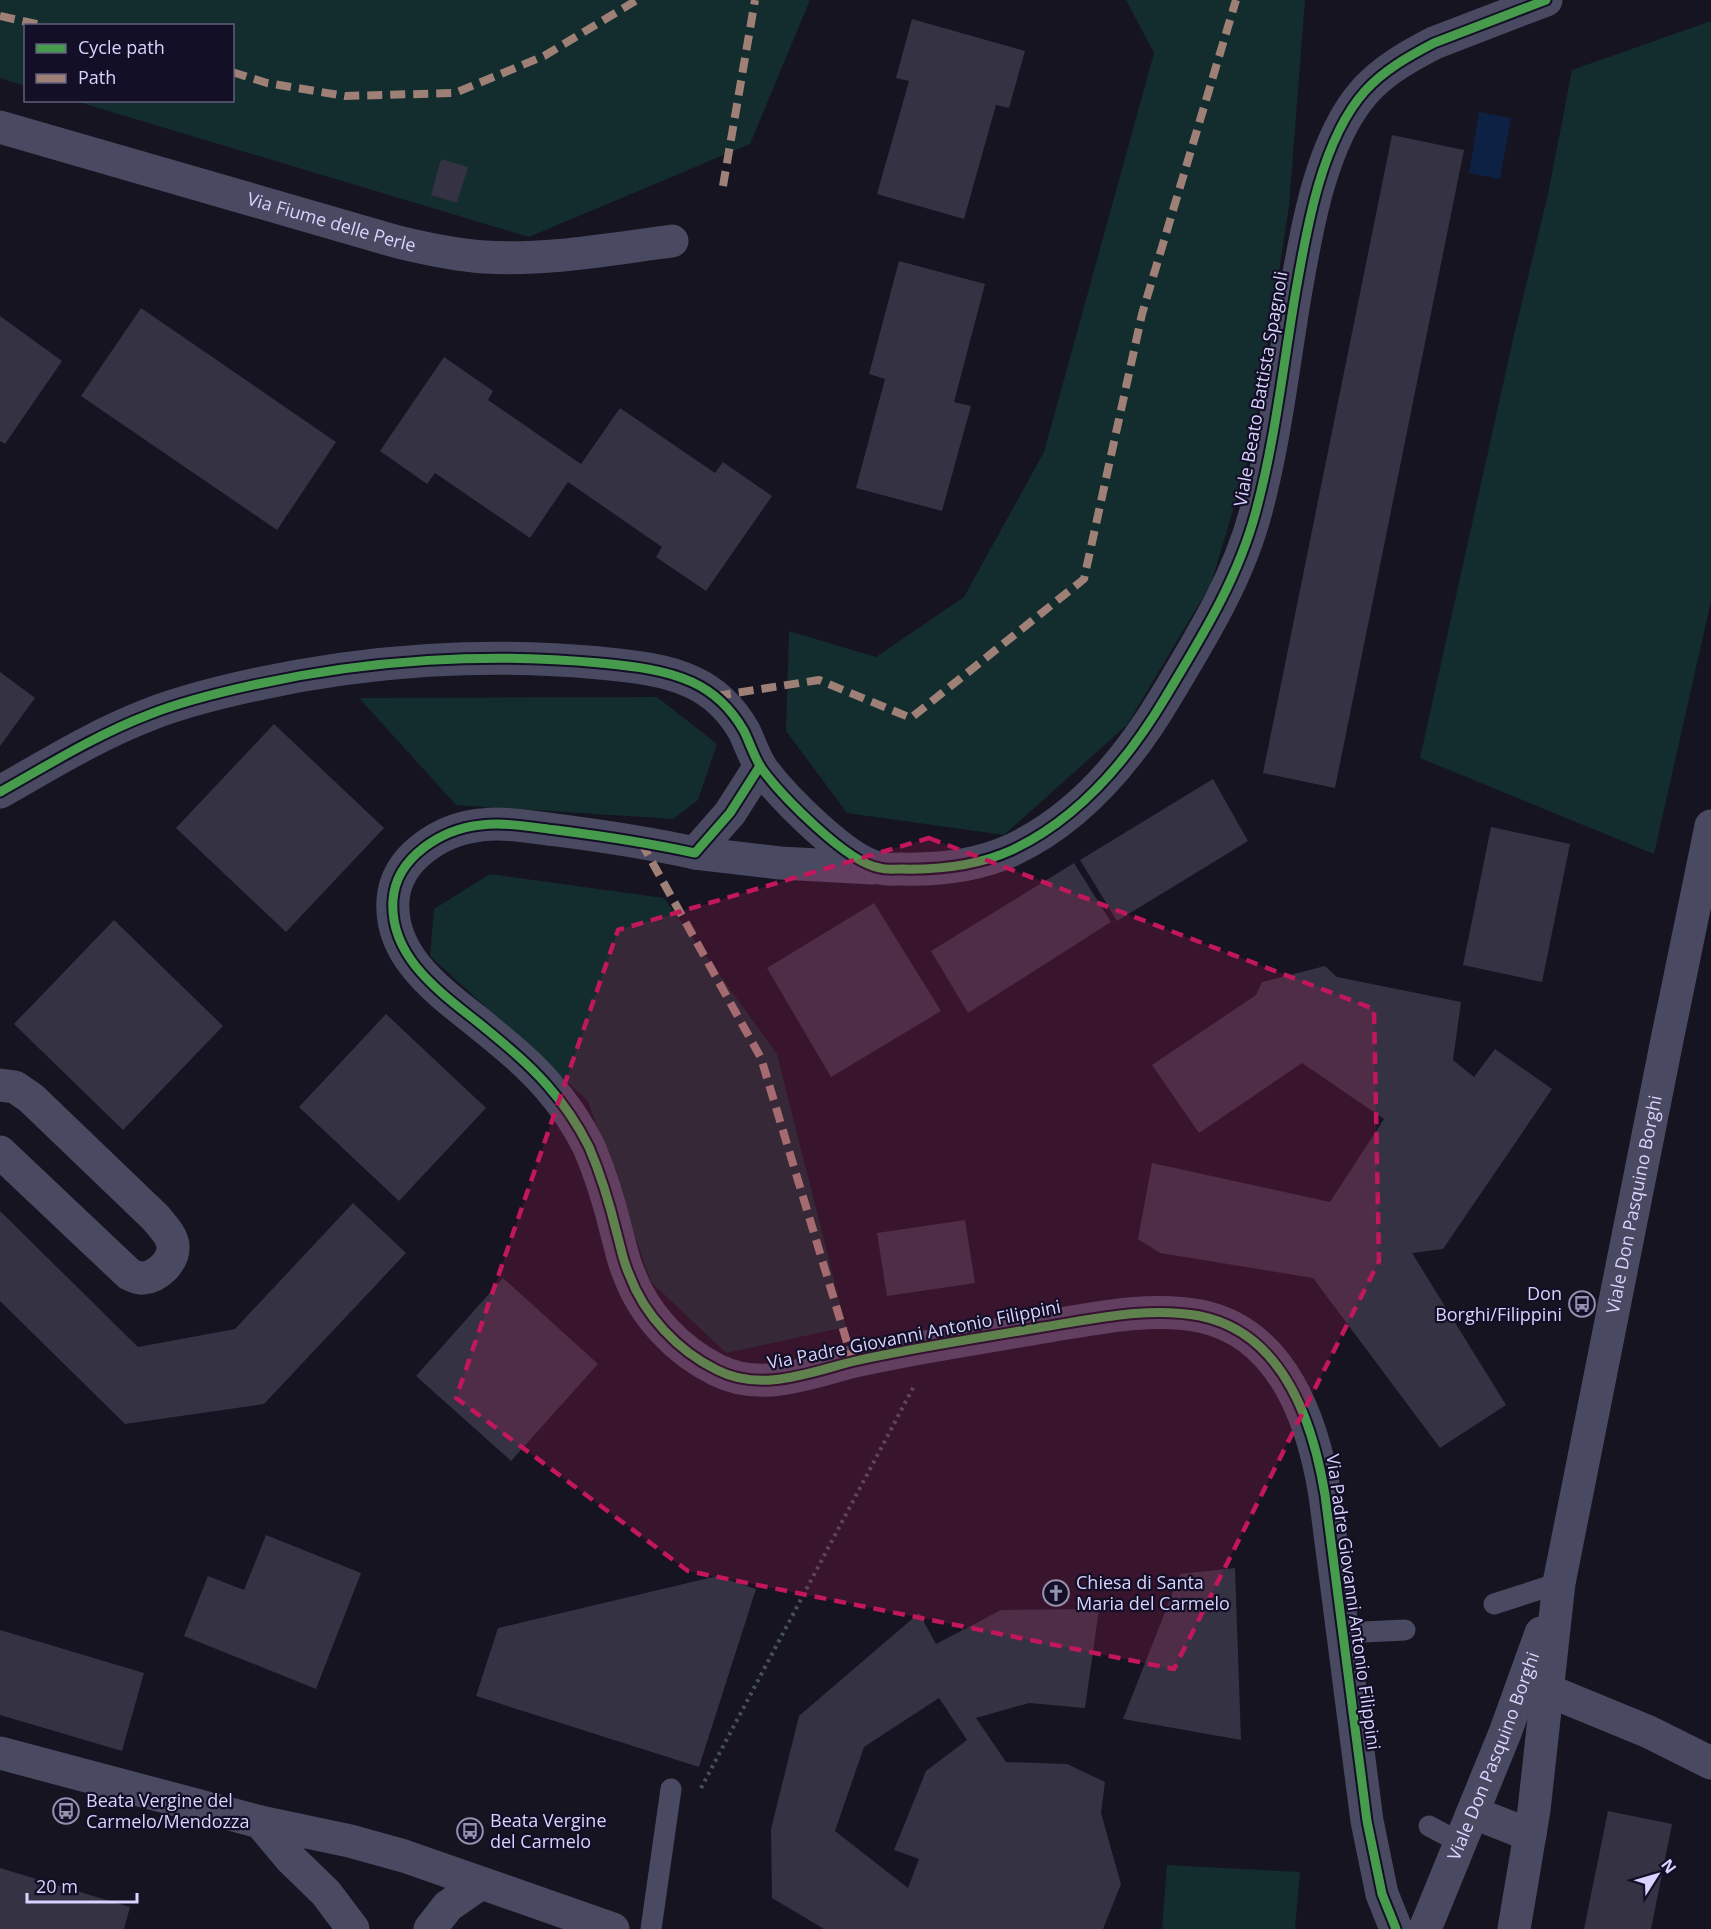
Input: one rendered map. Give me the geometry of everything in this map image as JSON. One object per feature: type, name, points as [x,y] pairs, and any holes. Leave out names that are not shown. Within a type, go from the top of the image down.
[{"type":"street","name":"Viale Beato Battista Spagnoli","points":[[695,853],[788,864],[876,868],[951,868],[984,861],[1014,849],[1064,819],[1090,796],[1123,760],[1157,711],[1214,616],[1231,582],[1247,539],[1265,472],[1310,218],[1329,159],[1347,118],[1365,91],[1405,59],[1434,44],[1546,0]]},
{"type":"street","name":"Via Fiume delle Perle","points":[[0,127],[398,242],[442,251],[484,257],[547,256],[672,241]]},
{"type":"street","points":[[0,792],[116,728],[182,703],[232,690],[325,670],[400,663],[531,658],[579,661],[639,669],[687,680],[705,689],[723,703],[745,733],[760,766],[788,799],[839,846],[876,868]]},
{"type":"street","points":[[695,853],[730,813],[760,766]]},
{"type":"street","name":"Via Padre Giovanni Antonio Filippini","points":[[695,853],[641,842],[539,828],[488,824],[464,828],[436,840],[404,867],[394,888],[392,909],[396,931],[408,956],[429,981],[517,1055],[543,1080],[567,1110],[591,1154],[612,1217],[623,1260],[635,1289],[658,1324],[703,1363],[728,1375],[753,1380],[779,1380],[935,1345],[1100,1318],[1157,1313],[1199,1316],[1228,1324],[1250,1337],[1270,1356],[1286,1378],[1301,1409],[1319,1461],[1371,1843],[1385,1904],[1396,1929]]},
{"type":"street","name":"Viale Don Pasquino Borghi","points":[[1514,1929],[1530,1835],[1548,1690],[1558,1583],[1711,826]]},
{"type":"street","points":[[0,1085],[15,1087],[31,1098],[156,1218],[172,1242],[171,1256],[165,1266],[145,1278],[129,1274],[0,1152]]},
{"type":"street","name":"Viale Don Pasquino Borghi","points":[[1425,1929],[1506,1734],[1558,1583]]},
{"type":"street","points":[[1548,1690],[1648,1732],[1711,1763]]},
{"type":"street","points":[[0,1753],[260,1822],[384,1850],[614,1929]]},
{"type":"street","points":[[1474,1813],[1530,1835]]},
{"type":"street","points":[[260,1822],[292,1860],[326,1893],[353,1929]]},
{"type":"street","points":[[430,1929],[448,1906],[482,1883]]},
{"type":"lane","points":[[1494,1604],[1558,1583]]},
{"type":"lane","points":[[1343,1634],[1405,1630]]},
{"type":"lane","points":[[651,1929],[670,1789]]},
{"type":"lane","points":[[1429,1826],[1461,1843]]},
{"type":"path","points":[[701,1788],[935,1345]]},
{"type":"highlighted area","points":[[929,838],[1374,1009],[1379,1261],[1174,1669],[688,1571],[456,1398],[618,930]]},
{"type":"green space","points":[[0,0],[810,0],[750,144],[529,237],[78,102],[234,102],[234,24],[24,24],[24,86],[0,78]]},
{"type":"green space","points":[[1126,0],[1305,0],[1289,206],[1252,447],[1211,584],[1127,725],[1004,835],[847,813],[786,731],[789,631],[876,657],[964,597],[1044,452],[1154,53]]},
{"type":"green space","points":[[1711,21],[1711,601],[1654,854],[1420,758],[1514,335],[1548,194],[1572,70]]},
{"type":"green space","points":[[657,697],[717,744],[698,800],[673,819],[456,805],[359,698]]},
{"type":"green space","points":[[490,874],[664,898],[777,1054],[846,1327],[726,1353],[651,1282],[588,1101],[430,956],[434,909]]},
{"type":"green space","points":[[1167,1865],[1300,1872],[1295,1929],[1162,1929]]},
{"type":"water","points":[[1479,112],[1511,118],[1500,179],[1469,173]]},
{"type":"building","points":[[912,19],[1025,51],[1009,108],[996,105],[964,219],[877,194],[909,81],[896,78]]},
{"type":"building","points":[[1392,135],[1464,150],[1335,788],[1263,773]]},
{"type":"building","points":[[441,159],[468,167],[457,203],[431,195]]},
{"type":"building","points":[[899,261],[985,284],[954,402],[971,406],[942,511],[856,488],[885,379],[869,374]]},
{"type":"building","points":[[141,308],[336,442],[277,530],[81,396]]},
{"type":"building","points":[[0,316],[62,361],[5,444],[0,441]]},
{"type":"building","points":[[444,357],[493,391],[488,400],[581,464],[620,408],[715,473],[723,462],[772,496],[706,591],[656,557],[662,547],[568,482],[530,538],[435,473],[427,484],[380,451]]},
{"type":"building","points":[[0,672],[35,698],[0,746]]},
{"type":"building","points":[[274,724],[384,828],[286,932],[176,828]]},
{"type":"building","points":[[1213,779],[1248,841],[1117,921],[1080,860]]},
{"type":"building","points":[[1491,827],[1570,844],[1542,982],[1463,965]]},
{"type":"building","points":[[1074,863],[1111,922],[968,1013],[931,951]]},
{"type":"building","points":[[874,903],[941,1011],[831,1077],[767,968]]},
{"type":"building","points":[[114,920],[223,1026],[123,1130],[14,1024]]},
{"type":"building","points":[[1325,966],[1337,977],[1461,1002],[1453,1060],[1474,1077],[1495,1049],[1552,1089],[1443,1249],[1412,1253],[1506,1405],[1440,1448],[1313,1278],[1160,1253],[1138,1239],[1152,1163],[1330,1202],[1384,1119],[1302,1063],[1199,1133],[1152,1065],[1256,995],[1262,982]]},
{"type":"building","points":[[386,1014],[486,1108],[399,1201],[299,1107]]},
{"type":"building","points":[[353,1203],[406,1253],[264,1404],[125,1424],[0,1301],[0,1211],[138,1347],[235,1329]]},
{"type":"building","points":[[965,1220],[975,1283],[887,1296],[877,1233]]},
{"type":"building","points":[[503,1278],[598,1364],[511,1461],[416,1376]]},
{"type":"building","points":[[266,1535],[361,1573],[316,1689],[184,1636],[208,1576],[244,1590]]},
{"type":"building","points":[[1235,1568],[1241,1740],[1123,1719],[1180,1574]]},
{"type":"building","points":[[717,1576],[756,1589],[699,1767],[476,1696],[498,1628]]},
{"type":"building","points":[[1099,1609],[1085,1708],[1029,1703],[976,1718],[1006,1762],[1067,1764],[1105,1782],[1101,1813],[1121,1884],[1103,1929],[824,1929],[772,1898],[771,1829],[799,1716],[919,1613],[936,1644],[1001,1610]],"holes":[[[939,1698],[967,1740],[926,1771],[894,1850],[919,1859],[908,1888],[835,1831],[864,1747]]]},
{"type":"building","points":[[0,1630],[144,1673],[122,1751],[0,1715]]},
{"type":"building","points":[[1608,1811],[1672,1824],[1651,1929],[1584,1929]]},
{"type":"building","points":[[0,1868],[130,1907],[124,1929],[0,1929]]},
{"type":"marked path","points":[[234,73],[267,83],[345,96],[455,93],[544,56],[637,0]]},
{"type":"marked path","points":[[723,186],[755,0]]},
{"type":"marked path","points":[[716,696],[819,680],[911,718],[1084,579],[1142,314],[1236,0]]},
{"type":"marked path","points":[[0,16],[36,24]]},
{"type":"marked path","points":[[641,842],[761,1058],[853,1362]]},
{"type":"cycle path","points":[[0,792],[72,751],[129,723],[175,705],[230,690],[342,669],[428,660],[472,658],[558,660],[623,665],[658,671],[692,682],[708,691],[734,716],[744,731],[762,769],[784,795],[833,842],[866,863],[888,869],[944,868],[985,860],[1012,850],[1037,837],[1081,804],[1118,765],[1151,721],[1205,630],[1229,584],[1248,536],[1263,485],[1310,216],[1326,161],[1350,111],[1372,83],[1415,53],[1434,43],[1546,0]]},
{"type":"cycle path","points":[[760,766],[730,813],[695,853],[609,837],[509,824],[481,825],[451,832],[437,839],[412,858],[396,885],[393,900],[394,920],[399,939],[408,956],[434,986],[523,1061],[565,1107],[589,1147],[608,1201],[625,1264],[635,1289],[653,1317],[676,1342],[717,1370],[734,1377],[751,1380],[786,1378],[925,1347],[1102,1317],[1141,1313],[1181,1313],[1200,1316],[1229,1326],[1253,1341],[1273,1361],[1289,1385],[1302,1411],[1320,1467],[1367,1821],[1382,1894],[1396,1929]]},
{"type":"place","name":"Don Borghi/Filippini","points":[[1582,1304]]},
{"type":"place","name":"Chiesa di Santa Maria del Carmelo","points":[[1056,1593]]},
{"type":"place","name":"Beata Vergine del Carmelo/Mendozza","points":[[66,1811]]},
{"type":"place","name":"Beata Vergine del Carmelo","points":[[470,1831]]}]
